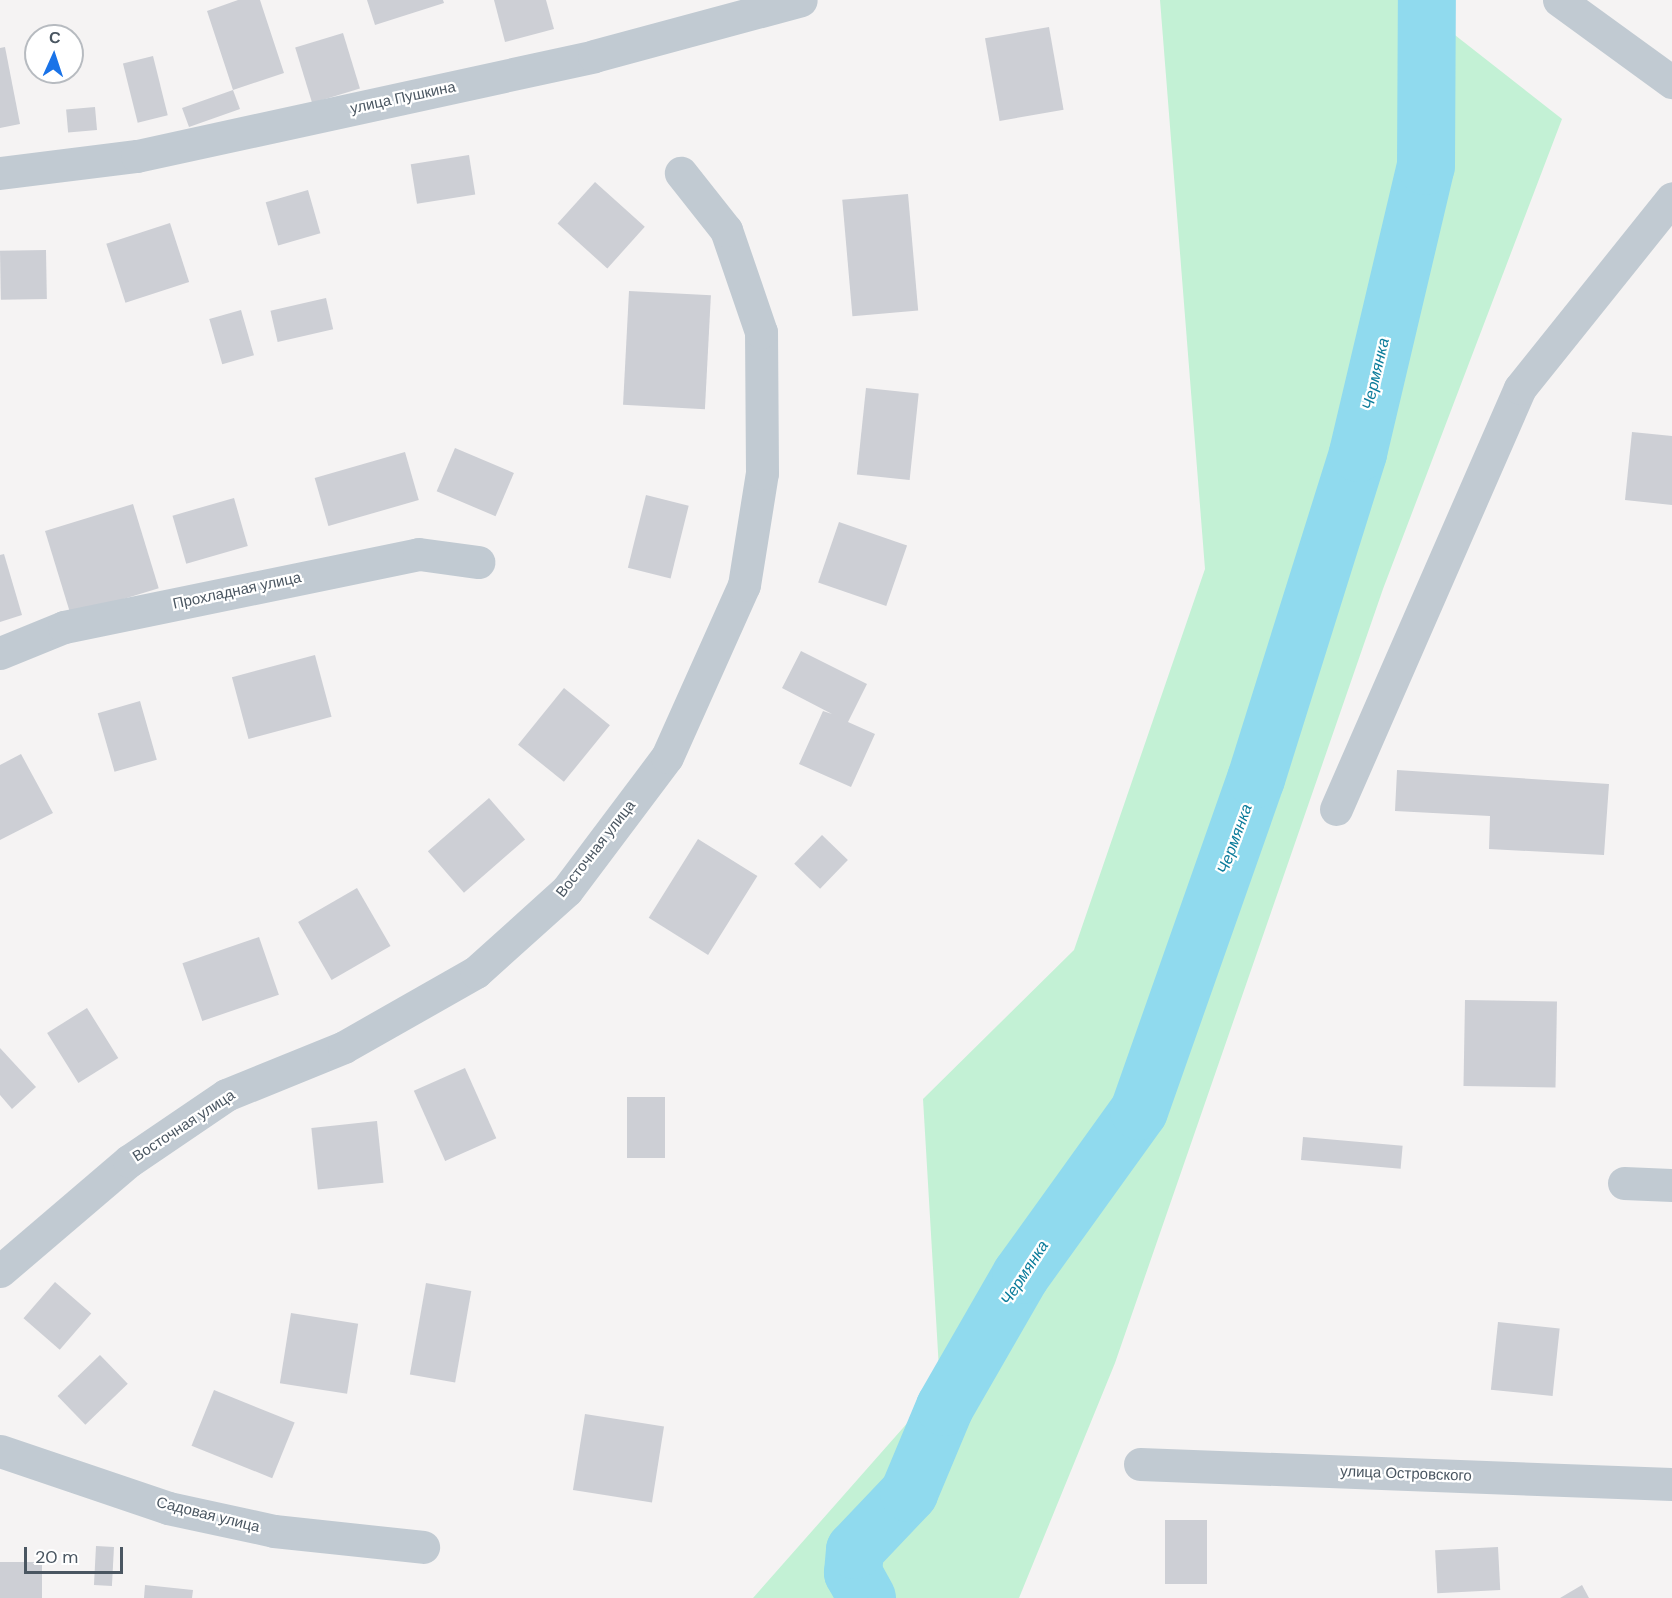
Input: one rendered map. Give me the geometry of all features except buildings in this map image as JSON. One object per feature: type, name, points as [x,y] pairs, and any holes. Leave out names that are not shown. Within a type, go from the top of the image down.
[{"type":"street","name":"улица Пушкина","points":[[0,173],[137,156],[594,56],[801,0]]},
{"type":"street","points":[[1559,0],[1672,82]]},
{"type":"street","name":"Восточная улица","points":[[0,1271],[129,1161],[226,1095],[344,1047],[476,972],[567,890],[667,757],[744,585],[762,473],[762,332],[726,230],[681,174]]},
{"type":"street","points":[[1336,809],[1520,388],[1672,198]]},
{"type":"street","name":"Прохладная улица","points":[[0,653],[64,627],[419,554],[478,562]]},
{"type":"street","points":[[1624,1183],[1672,1185]]},
{"type":"street","name":"Садовая улица","points":[[0,1451],[168,1508],[274,1531],[423,1547]]},
{"type":"street","name":"улица Островского","points":[[1140,1464],[1672,1484]]},
{"type":"green space","points":[[1160,0],[1401,0],[1437,21],[1562,119],[1383,589],[1115,1363],[1019,1598],[753,1598],[940,1386],[923,1099],[1074,950],[1205,569]]},
{"type":"waterway","name":"Чермянка","points":[[867,1598],[853,1573],[855,1550],[909,1493],[945,1407],[1021,1275],[1139,1111],[1256,779],[1358,453],[1426,166],[1427,0]]}]
